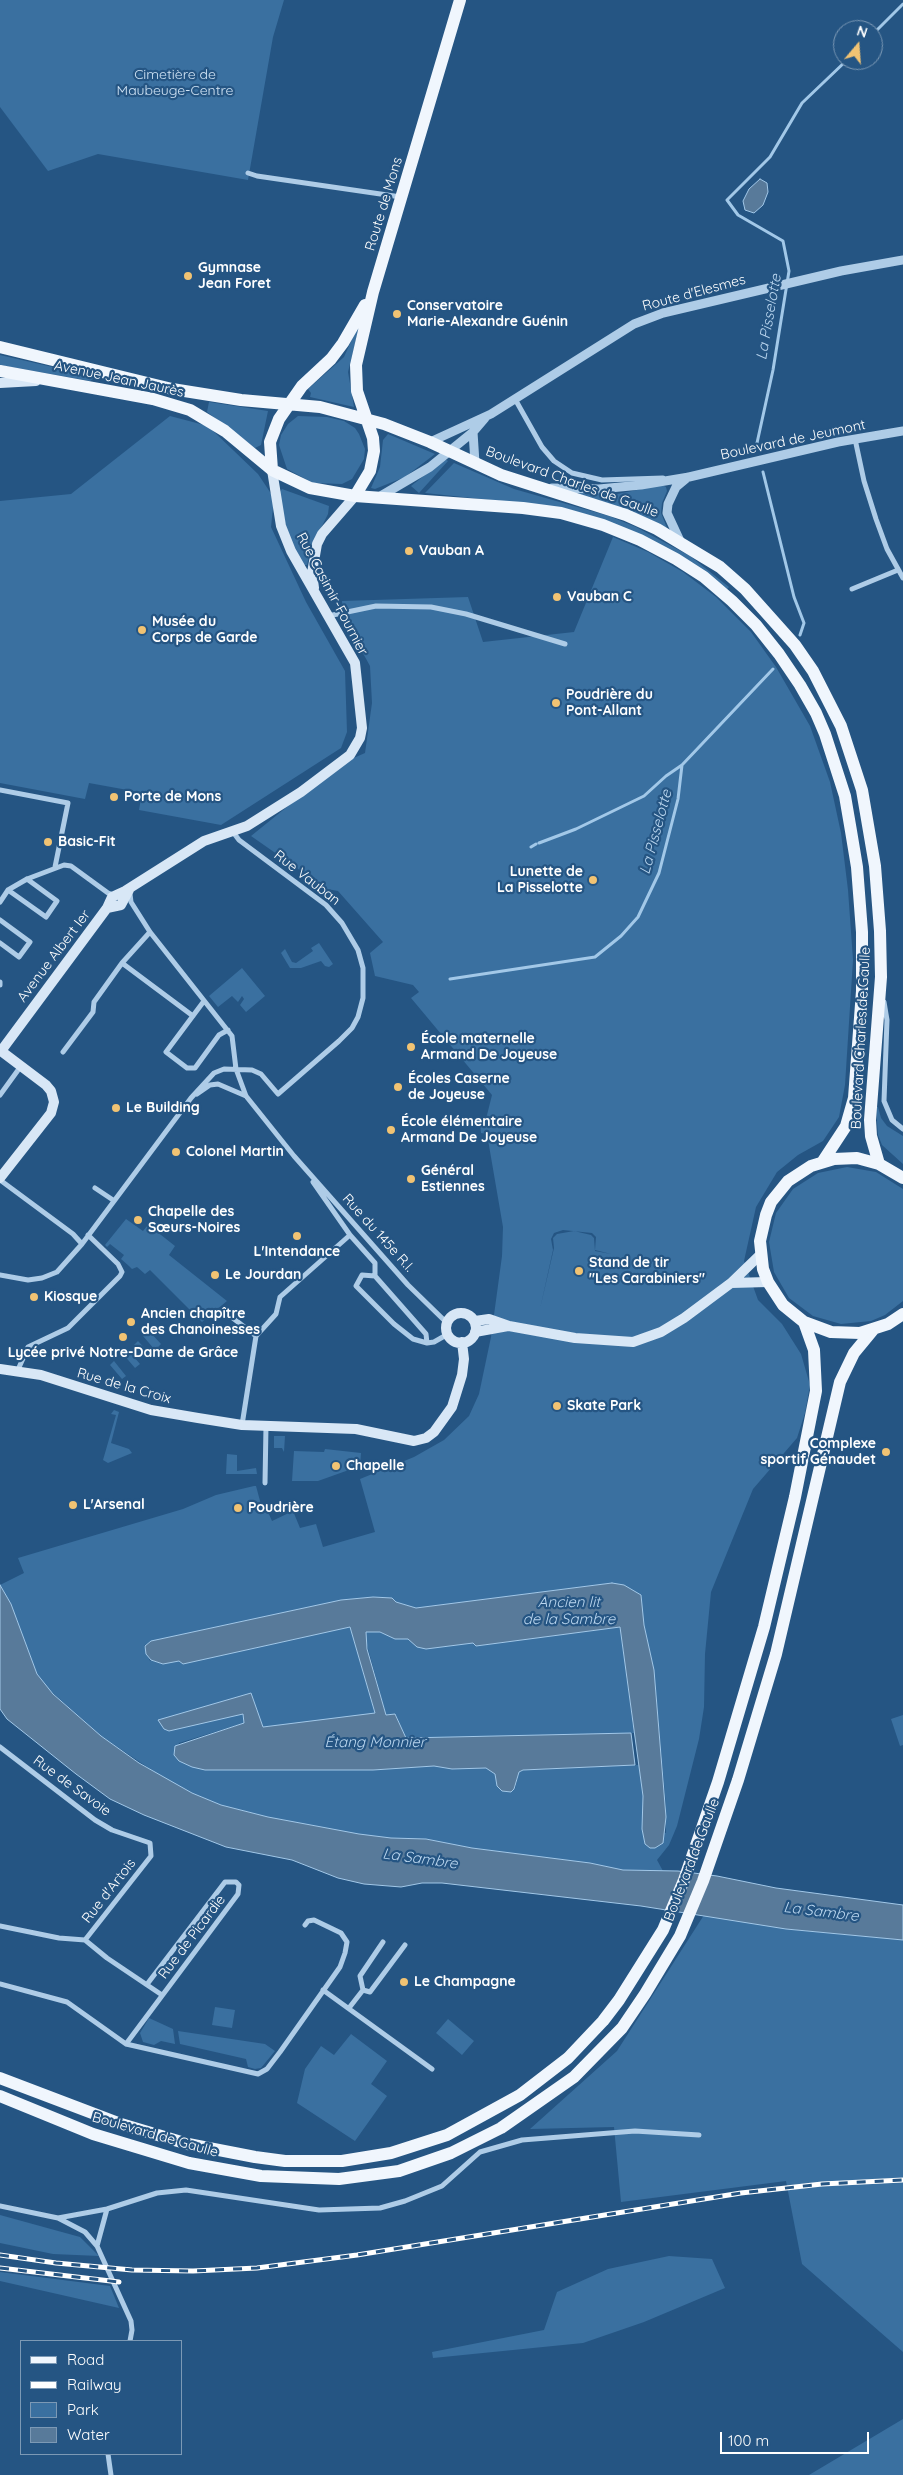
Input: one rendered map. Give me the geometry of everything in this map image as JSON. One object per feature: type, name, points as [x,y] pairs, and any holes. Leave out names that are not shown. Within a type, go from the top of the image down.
[{"type":"main road","name":"Route de Mons","points":[[366,418],[357,392],[356,366],[372,292],[460,0]]},
{"type":"main road","points":[[355,496],[310,488],[272,470],[270,442],[274,429],[288,403],[302,386],[332,359],[344,343],[372,292]]},
{"type":"main road","name":"Avenue Jean Jaurès","points":[[0,347],[172,389],[241,400],[288,403]]},
{"type":"main road","name":"Avenue Jean Jaurès","points":[[0,371],[153,399],[190,410],[225,431],[272,470]]},
{"type":"main road","points":[[0,383],[52,380]]},
{"type":"main road","points":[[288,403],[320,407],[366,418],[373,438],[372,462],[366,479],[355,496],[322,534],[317,544],[312,573],[316,596]]},
{"type":"main road","name":"Boulevard Charles de Gaulle","points":[[366,418],[430,442],[501,476],[626,515],[680,541],[720,567],[770,614],[795,645],[830,699],[851,753],[870,826],[880,922],[881,977],[870,1120],[871,1136],[880,1164]]},
{"type":"main road","name":"Rue Casimir-Fournier","points":[[132,887],[204,841],[233,832],[257,820],[324,776],[350,755],[357,745],[362,728],[355,663],[291,551],[281,526],[272,470]]},
{"type":"main road","name":"Boulevard Charles de Gaulle","points":[[355,496],[504,506],[561,513],[604,525],[640,540],[704,577],[756,625],[791,670],[825,734],[845,796],[857,867],[862,932],[862,991],[854,1098],[846,1126],[823,1161]]},
{"type":"main road","name":"Avenue Albert Ier","points":[[1,1050],[113,900],[132,887]]},
{"type":"main road","points":[[0,1179],[53,1108],[51,1091],[1,1050]]},
{"type":"main road","points":[[902,1176],[880,1164],[846,1158],[823,1161],[793,1177],[771,1202],[762,1228],[760,1254],[768,1282],[783,1305],[804,1322],[831,1332],[845,1333],[874,1330],[903,1314]]},
{"type":"main road","points":[[475,1321],[475,1332],[472,1338],[456,1342],[448,1334],[447,1323],[450,1318],[459,1313],[465,1314],[475,1321],[488,1319],[509,1326],[575,1338],[633,1342],[661,1332],[684,1318],[731,1283],[760,1254]]},
{"type":"main road","points":[[731,1283],[768,1282]]},
{"type":"main road","name":"Boulevard de Gaulle","points":[[0,2078],[121,2124],[225,2152],[278,2160],[315,2162],[349,2160],[391,2153],[421,2145],[470,2125],[520,2095],[568,2058],[604,2021],[635,1977],[663,1930],[695,1852],[737,1722],[764,1628],[798,1487],[816,1390],[814,1350],[804,1322]]},
{"type":"main road","points":[[475,1332],[509,1326]]},
{"type":"main road","name":"Boulevard de Gaulle","points":[[0,2096],[121,2143],[219,2169],[261,2176],[324,2179],[356,2178],[399,2170],[435,2159],[476,2142],[530,2110],[574,2077],[622,2028],[658,1974],[680,1936],[713,1855],[758,1718],[783,1627],[840,1382],[854,1353],[874,1330]]},
{"type":"main road","name":"Rue de la Croix","points":[[0,1369],[16,1373],[41,1375],[152,1410],[242,1425],[356,1429],[405,1440],[426,1438],[440,1425],[456,1398],[464,1359],[462,1342]]},
{"type":"street","points":[[248,173],[266,178],[402,197]]},
{"type":"street","name":"Route d'Elesmes","points":[[430,442],[486,416],[634,324],[663,313],[789,283],[903,260]]},
{"type":"street","name":"Boulevard de Jeumont","points":[[515,399],[542,447],[554,461],[572,473],[602,480],[689,477],[855,439],[903,431]]},
{"type":"street","points":[[379,497],[430,467],[473,432],[486,416]]},
{"type":"street","points":[[473,432],[475,463]]},
{"type":"street","points":[[855,439],[864,481],[876,519],[903,578]]},
{"type":"street","points":[[537,488],[628,487],[689,477]]},
{"type":"street","points":[[680,541],[668,513],[668,504],[676,488],[689,477]]},
{"type":"street","points":[[852,589],[898,570]]},
{"type":"street","points":[[327,616],[376,606],[431,607],[466,614],[565,644]]},
{"type":"street","points":[[0,790],[68,803],[56,867]]},
{"type":"street","name":"Rue Vauban","points":[[233,832],[240,840],[335,914],[358,950],[363,968],[364,998],[352,1028],[278,1094],[261,1074],[236,1069]]},
{"type":"street","points":[[0,902],[8,890],[27,879],[64,865],[71,866],[113,900],[135,909]]},
{"type":"street","points":[[8,890],[46,917],[57,901],[27,879]]},
{"type":"street","points":[[132,887],[130,898],[135,909]]},
{"type":"street","name":"Rue du 145e R.I.","points":[[135,909],[150,932],[232,1036],[236,1069],[246,1096],[294,1156],[408,1285],[447,1323]]},
{"type":"street","points":[[0,920],[30,942],[19,957],[0,943]]},
{"type":"street","points":[[63,1052],[93,1012],[94,1002],[122,963],[150,932]]},
{"type":"street","points":[[122,963],[193,1016]]},
{"type":"street","points":[[881,977],[886,1020],[884,1101],[892,1120],[903,1129]]},
{"type":"street","points":[[204,1001],[166,1052],[191,1070],[196,1068],[219,1035],[228,1030]]},
{"type":"street","points":[[0,1095],[21,1065]]},
{"type":"street","points":[[0,1275],[28,1280],[54,1275],[61,1269],[82,1244],[191,1098],[214,1073],[236,1069]]},
{"type":"street","points":[[191,1098],[210,1085],[218,1084],[246,1096]]},
{"type":"street","name":"Rue du 145e R.I.","points":[[294,1156],[350,1235],[375,1263],[375,1276]]},
{"type":"street","points":[[0,1179],[73,1234],[82,1244]]},
{"type":"street","points":[[95,1188],[113,1200]]},
{"type":"street","points":[[16,1373],[28,1347],[68,1328],[120,1276],[122,1272],[118,1264],[88,1235]]},
{"type":"street","points":[[242,1425],[256,1336],[276,1314],[280,1297],[350,1235]]},
{"type":"street","points":[[427,1343],[426,1334],[375,1276],[362,1275],[356,1286],[400,1329],[413,1339],[427,1343],[434,1342],[448,1334]]},
{"type":"street","points":[[217,1312],[225,1312],[256,1336]]},
{"type":"street","points":[[265,1483],[266,1426]]},
{"type":"street","name":"Rue de Savoie","points":[[0,1747],[95,1820],[112,1830],[150,1844],[151,1856]]},
{"type":"street","name":"Rue d'Artois","points":[[85,1940],[151,1856]]},
{"type":"street","name":"Rue de Picardie","points":[[126,2044],[238,1894],[239,1885],[236,1882],[225,1882],[148,1983]]},
{"type":"street","points":[[0,1984],[67,2002],[126,2044],[258,2074],[267,2070],[280,2052],[340,1967],[345,1953],[348,1942],[341,1933],[314,1920],[308,1921],[305,1925]]},
{"type":"street","points":[[0,1926],[58,1938],[85,1940],[106,1958],[148,1983],[162,1995]]},
{"type":"street","points":[[349,2008],[363,1990],[360,1976],[383,1942]]},
{"type":"street","points":[[363,1990],[370,1992],[405,1945]]},
{"type":"street","points":[[323,1990],[432,2068]]},
{"type":"street","points":[[0,2100],[15,2102]]},
{"type":"street","points":[[58,2218],[107,2209],[157,2193],[186,2190],[319,2210],[380,2208],[405,2201],[442,2186],[480,2152],[522,2140],[635,2131],[699,2135]]},
{"type":"street","points":[[0,2206],[58,2218],[85,2232],[97,2246],[131,2320],[130,2340]]},
{"type":"street","points":[[97,2246],[107,2209]]},
{"type":"street","points":[[108,2455],[111,2475]]},
{"type":"green space","name":"Cimetière de Maubeuge-Centre","points":[[0,0],[284,0],[273,37],[248,180],[98,154],[48,171],[0,107]]},
{"type":"green space","points":[[361,319],[348,372],[354,407],[310,397],[311,393],[308,389],[344,357]]},
{"type":"green space","points":[[0,355],[92,376],[93,379],[90,381],[0,365]]},
{"type":"green space","points":[[209,402],[268,411],[261,445],[255,448],[207,412]]},
{"type":"green space","points":[[170,416],[208,426],[258,474],[274,498],[271,527],[306,602],[345,671],[347,732],[341,748],[221,825],[139,810],[142,793],[122,789],[89,783],[85,799],[0,783],[0,501],[71,494]]},
{"type":"green space","points":[[298,416],[327,417],[344,421],[355,428],[365,449],[364,459],[352,479],[342,484],[313,483],[287,469],[279,445],[281,435],[288,424]]},
{"type":"green space","points":[[388,434],[435,454],[405,477],[375,489],[371,488],[380,467],[383,440]]},
{"type":"green space","points":[[445,459],[448,461],[419,493],[411,486]]},
{"type":"green space","points":[[454,463],[514,489],[609,516],[636,527],[690,556],[729,587],[725,592],[674,556],[538,505],[425,493]]},
{"type":"green space","points":[[662,485],[666,487],[667,491],[662,503],[661,513],[667,528],[576,493],[617,494]]},
{"type":"green space","points":[[282,489],[329,506],[328,514],[311,548],[307,565],[302,565],[288,537],[279,493]]},
{"type":"green space","points":[[613,537],[648,552],[683,572],[716,597],[751,632],[776,667],[810,726],[830,782],[841,833],[848,890],[853,960],[845,1085],[839,1117],[823,1141],[798,1155],[777,1172],[756,1207],[744,1261],[758,1300],[782,1324],[801,1354],[810,1385],[805,1413],[797,1438],[753,1489],[711,1592],[705,1654],[704,1707],[699,1739],[677,1826],[669,1845],[657,1860],[663,1871],[623,1870],[590,1863],[472,1848],[426,1839],[391,1838],[359,1834],[268,1817],[221,1805],[192,1793],[165,1779],[101,1736],[45,1686],[37,1674],[11,1604],[0,1585],[24,1573],[18,1558],[183,1509],[216,1495],[254,1486],[256,1486],[263,1512],[268,1512],[272,1521],[293,1511],[300,1528],[316,1524],[323,1547],[375,1532],[360,1479],[414,1457],[444,1440],[469,1416],[479,1394],[491,1337],[502,1256],[503,1227],[487,1134],[481,1133],[480,1124],[485,1123],[492,1095],[411,998],[419,992],[413,985],[375,976],[370,953],[383,942],[338,891],[327,889],[251,836],[340,764],[365,753],[372,703],[370,666],[343,617],[342,601],[468,597],[483,642],[574,632]],"holes":[[[563,1230],[574,1231],[557,1234],[553,1238],[554,1248],[540,1309],[553,1250],[551,1239],[554,1233]],[[575,1231],[592,1233],[596,1237],[595,1250],[611,1254],[595,1251],[594,1238],[591,1235]],[[612,1583],[641,1595],[644,1625],[654,1670],[666,1807],[666,1833],[642,1829],[643,1796],[639,1765],[523,1770],[519,1772],[515,1789],[497,1786],[495,1774],[487,1768],[452,1769],[434,1766],[373,1770],[205,1770],[176,1758],[174,1755],[179,1743],[244,1723],[243,1713],[164,1729],[159,1720],[251,1693],[263,1727],[375,1714],[350,1627],[183,1664],[179,1661],[163,1664],[150,1661],[144,1646],[151,1641],[341,1600],[373,1597],[392,1598],[396,1602],[416,1608]]]},
{"type":"green space","points":[[319,943],[333,964],[329,967],[325,966],[321,961],[301,968],[290,968],[281,953],[285,949],[292,962],[296,963],[313,951],[311,948]]},
{"type":"green space","points":[[242,968],[265,996],[246,1012],[240,1005],[244,999],[242,996],[238,1002],[232,996],[218,1007],[209,996]]},
{"type":"green space","points":[[876,1107],[878,1107],[881,1118],[887,1126],[903,1136],[903,1164],[882,1145],[878,1135]]},
{"type":"green space","points":[[847,1167],[876,1172],[903,1189],[903,1301],[885,1315],[871,1321],[841,1324],[813,1316],[789,1298],[774,1272],[769,1242],[776,1213],[793,1189],[818,1173]]},
{"type":"green space","points":[[126,1219],[143,1231],[151,1221],[156,1231],[175,1246],[169,1255],[227,1301],[202,1322],[150,1270],[145,1274],[137,1267],[132,1269],[121,1259],[124,1255],[110,1244],[107,1247],[105,1245]]},
{"type":"green space","points":[[149,1331],[161,1344],[155,1350],[143,1336]]},
{"type":"green space","points":[[138,1341],[151,1355],[146,1359],[134,1345]]},
{"type":"green space","points":[[128,1350],[140,1364],[135,1368],[123,1354]]},
{"type":"green space","points":[[114,1361],[126,1376],[122,1379],[110,1365]]},
{"type":"green space","points":[[114,1410],[119,1412],[111,1443],[129,1449],[132,1453],[108,1463],[103,1460],[116,1415],[111,1414]]},
{"type":"green space","points":[[274,1436],[285,1436],[284,1452],[282,1448],[274,1448]]},
{"type":"green space","points":[[325,1449],[361,1453],[360,1466],[318,1481],[292,1481],[294,1451],[324,1452]]},
{"type":"green space","points":[[227,1454],[237,1455],[237,1471],[256,1468],[257,1474],[226,1474]]},
{"type":"green space","points":[[620,1627],[634,1733],[406,1738],[396,1715],[386,1715],[364,1634],[366,1632],[380,1632],[395,1639],[408,1639],[426,1649],[473,1643],[476,1646]]},
{"type":"green space","points":[[903,1715],[903,1745],[900,1746],[891,1719]]},
{"type":"green space","points":[[704,1915],[786,1929],[903,1940],[903,2352],[802,2264],[786,2181],[621,2202],[614,2127],[530,2129],[617,2051]]},
{"type":"green space","points":[[215,2007],[235,2010],[232,2028],[212,2025]]},
{"type":"green space","points":[[149,2018],[173,2029],[175,2044],[161,2041],[154,2045],[143,2042],[140,2033]]},
{"type":"green space","points":[[448,2019],[474,2041],[462,2055],[436,2033]]},
{"type":"green space","points":[[178,2031],[265,2044],[275,2051],[261,2068],[255,2069],[248,2067],[246,2059],[180,2044]]},
{"type":"green space","points":[[351,2034],[387,2061],[371,2084],[387,2096],[355,2141],[297,2103],[305,2069],[321,2046],[334,2055]]},
{"type":"green space","points":[[0,2215],[80,2237],[99,2256],[53,2254],[0,2243]]},
{"type":"green space","points":[[669,2256],[712,2259],[725,2288],[644,2322],[583,2343],[433,2358],[432,2352],[544,2330],[557,2292],[608,2269]]},
{"type":"green space","points":[[0,2272],[110,2286],[119,2308],[0,2281]]},
{"type":"green space","points":[[903,2419],[903,2475],[809,2475]]},
{"type":"water","points":[[760,179],[767,183],[768,192],[763,205],[754,213],[745,210],[743,201],[749,189]]},
{"type":"water","points":[[612,1583],[624,1585],[641,1595],[644,1625],[654,1670],[666,1817],[663,1843],[655,1848],[650,1848],[645,1844],[642,1829],[643,1796],[620,1627],[476,1646],[473,1643],[426,1649],[417,1647],[408,1639],[395,1639],[380,1632],[366,1632],[367,1649],[386,1715],[395,1714],[406,1738],[631,1733],[635,1765],[523,1770],[519,1772],[514,1789],[511,1792],[502,1791],[497,1786],[495,1774],[486,1768],[452,1769],[434,1766],[373,1770],[205,1770],[179,1761],[174,1755],[175,1746],[244,1723],[243,1714],[169,1731],[164,1729],[158,1720],[251,1693],[263,1727],[375,1713],[350,1627],[183,1664],[179,1661],[163,1664],[151,1660],[146,1654],[145,1646],[151,1641],[341,1600],[373,1597],[392,1598],[396,1602],[416,1608]]},
{"type":"water","name":"La Sambre","points":[[0,1585],[11,1604],[37,1674],[53,1694],[101,1736],[139,1763],[192,1793],[221,1805],[268,1817],[359,1834],[391,1838],[426,1839],[472,1848],[590,1863],[623,1870],[678,1871],[717,1876],[776,1888],[903,1905],[903,1940],[786,1929],[641,1906],[442,1883],[422,1883],[401,1887],[364,1884],[338,1878],[292,1860],[226,1847],[144,1815],[110,1799],[76,1774],[7,1719],[0,1709]]},
{"type":"waterway","name":"La Pisselotte","points":[[883,24],[903,4]]},
{"type":"waterway","name":"La Pisselotte","points":[[757,443],[773,370],[789,271],[783,241],[738,215],[727,200],[770,157],[802,103],[837,70]]},
{"type":"waterway","name":"La Pisselotte","points":[[763,472],[794,597],[804,623],[800,635]]},
{"type":"waterway","points":[[539,843],[576,829],[644,796],[666,776],[682,765],[773,669]]},
{"type":"waterway","name":"La Pisselotte","points":[[450,979],[595,957],[621,936],[638,917],[659,873],[678,799],[682,765]]},
{"type":"waterway","points":[[531,847],[536,844]]},
{"type":"railway","points":[[0,2255],[56,2263],[132,2270],[193,2271],[257,2268],[357,2255],[741,2193],[822,2184],[903,2180]]},
{"type":"railway","points":[[0,2268],[119,2282]]},
{"type":"place","name":"Gymnase Jean Foret","points":[[188,276]]},
{"type":"place","name":"Conservatoire Marie-Alexandre Guénin","points":[[397,314]]},
{"type":"place","name":"Vauban A","points":[[409,551]]},
{"type":"place","name":"Vauban C","points":[[557,597]]},
{"type":"place","name":"Musée du Corps de Garde","points":[[142,630]]},
{"type":"place","name":"Poudrière du Pont-Allant","points":[[556,703]]},
{"type":"place","name":"Porte de Mons","points":[[114,797]]},
{"type":"place","name":"Basic-Fit","points":[[48,842]]},
{"type":"place","name":"Lunette de La Pisselotte","points":[[593,880]]},
{"type":"place","name":"École maternelle Armand De Joyeuse","points":[[411,1047]]},
{"type":"place","name":"Écoles Caserne de Joyeuse","points":[[398,1087]]},
{"type":"place","name":"Le Building","points":[[116,1108]]},
{"type":"place","name":"École élémentaire Armand De Joyeuse","points":[[391,1130]]},
{"type":"place","name":"Colonel Martin","points":[[176,1152]]},
{"type":"place","name":"Général Estiennes","points":[[411,1179]]},
{"type":"place","name":"Chapelle des Sœurs-Noires","points":[[138,1220]]},
{"type":"place","name":"L'Intendance","points":[[297,1236]]},
{"type":"place","name":"Stand de tir \"Les Carabiniers\"","points":[[579,1271]]},
{"type":"place","name":"Le Jourdan","points":[[215,1275]]},
{"type":"place","name":"Kiosque","points":[[34,1297]]},
{"type":"place","name":"Ancien chapître des Chanoinesses","points":[[131,1322]]},
{"type":"place","name":"Lycée privé Notre-Dame de Grâce","points":[[123,1337]]},
{"type":"place","name":"Skate Park","points":[[557,1406]]},
{"type":"place","name":"Complexe sportif Génaudet","points":[[886,1452]]},
{"type":"place","name":"Chapelle","points":[[336,1466]]},
{"type":"place","name":"L'Arsenal","points":[[73,1505]]},
{"type":"place","name":"Poudrière","points":[[238,1508]]},
{"type":"place","name":"Le Champagne","points":[[404,1982]]},
{"type":"water label","name":"Ancien lit de la Sambre","points":[[569,1610]]},
{"type":"water label","name":"Étang Monnier","points":[[375,1742]]}]
